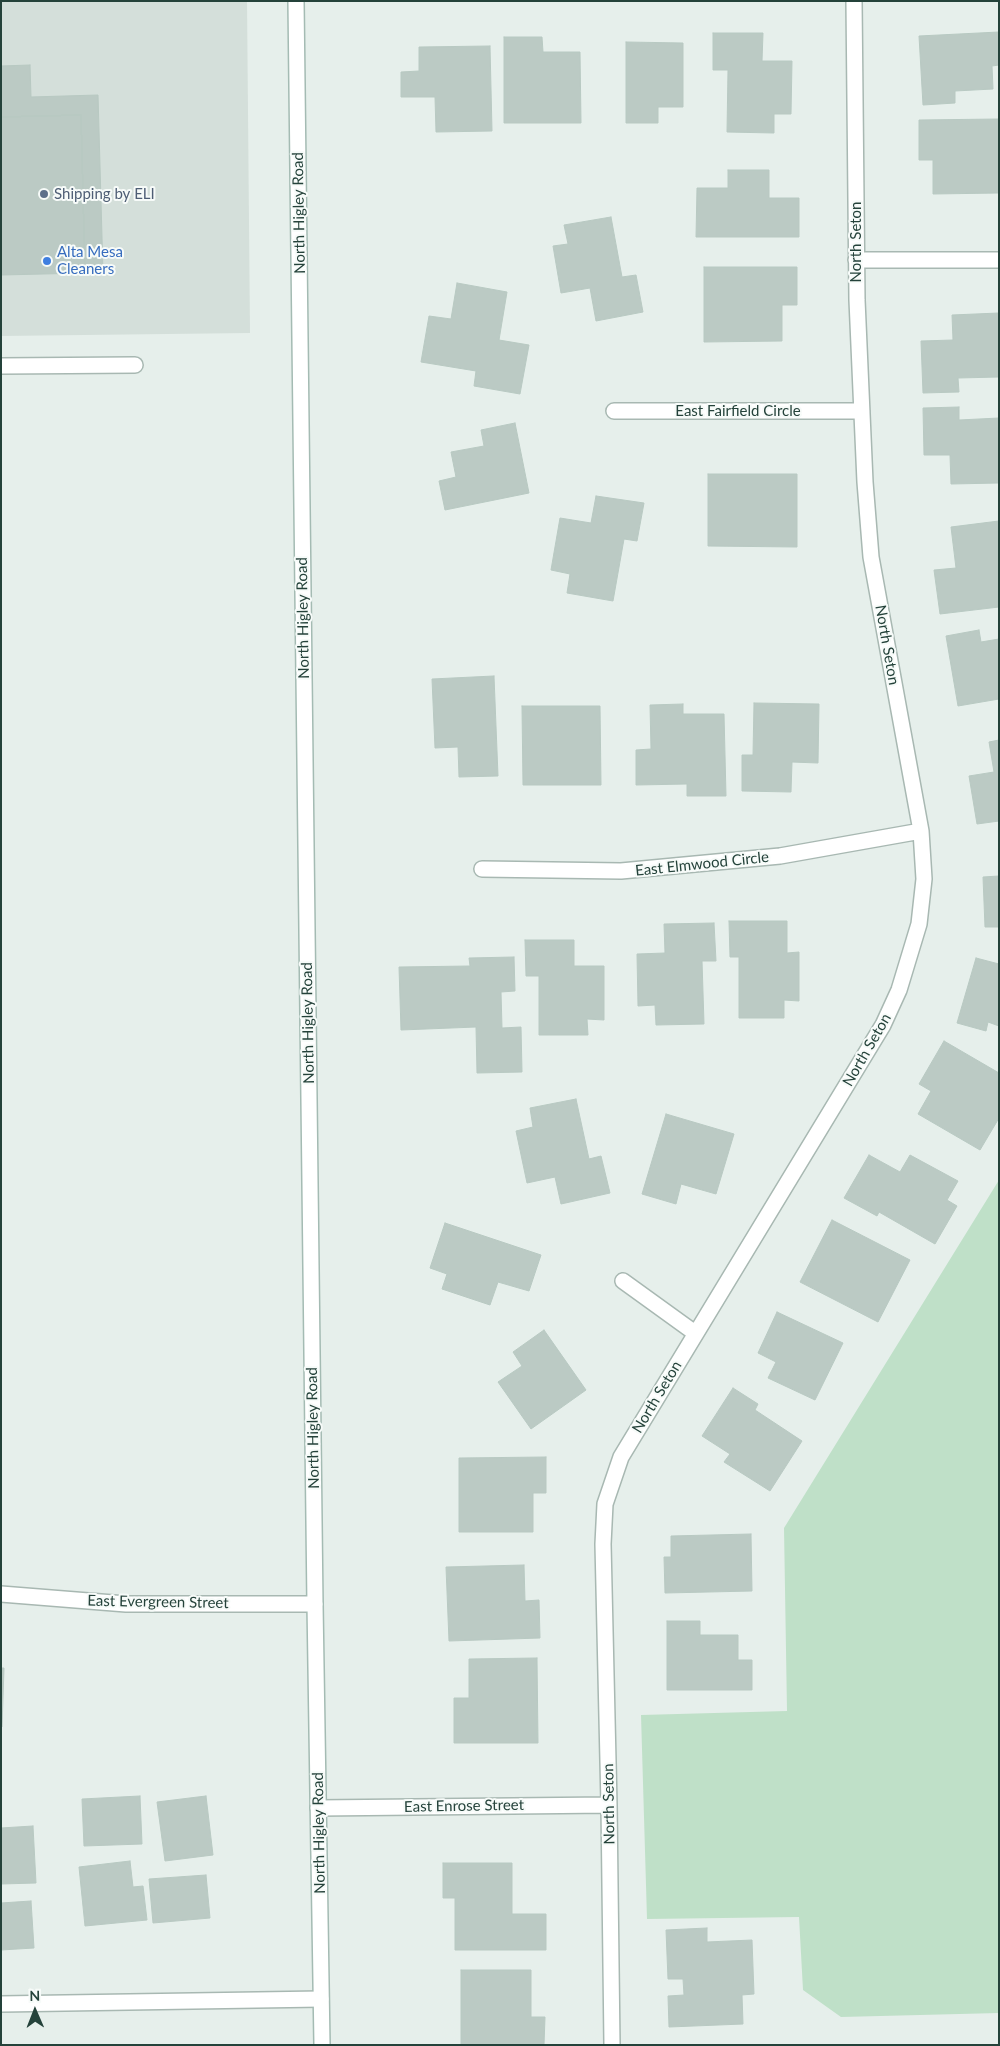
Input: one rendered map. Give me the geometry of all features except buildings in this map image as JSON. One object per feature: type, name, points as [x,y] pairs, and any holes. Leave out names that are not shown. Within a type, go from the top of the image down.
[{"type":"street","name":"North Higley Road","points":[[296,1],[322,2045]]},
{"type":"street","name":"North Seton","points":[[612,2045],[609,1805],[602,1544],[605,1504],[621,1457],[883,1025],[899,990],[919,924],[924,879],[921,831],[871,557],[865,482],[856,260],[854,1]]},
{"type":"street","points":[[856,260],[999,260]]},
{"type":"street","points":[[1,366],[136,365]]},
{"type":"street","name":"East Fairfield Circle","points":[[614,411],[862,410]]},
{"type":"street","name":"East Elmwood Circle","points":[[482,868],[622,871],[780,856],[921,831]]},
{"type":"street","points":[[623,1281],[695,1333]]},
{"type":"street","name":"East Evergreen Street","points":[[1,1594],[126,1604],[315,1604]]},
{"type":"street","name":"East Enrose Street","points":[[318,1808],[609,1805]]},
{"type":"street","points":[[1,2004],[322,1999]]},
{"type":"shaded area","points":[[1,1],[247,1],[250,333],[1,336]]},
{"type":"green space","points":[[999,1180],[999,2013],[841,2017],[803,1990],[799,1917],[647,1919],[641,1715],[787,1711],[784,1528]]},
{"type":"place","name":"Shipping by ELI","points":[[44,194]]},
{"type":"place","name":"Alta Mesa Cleaners","points":[[47,261]]}]
